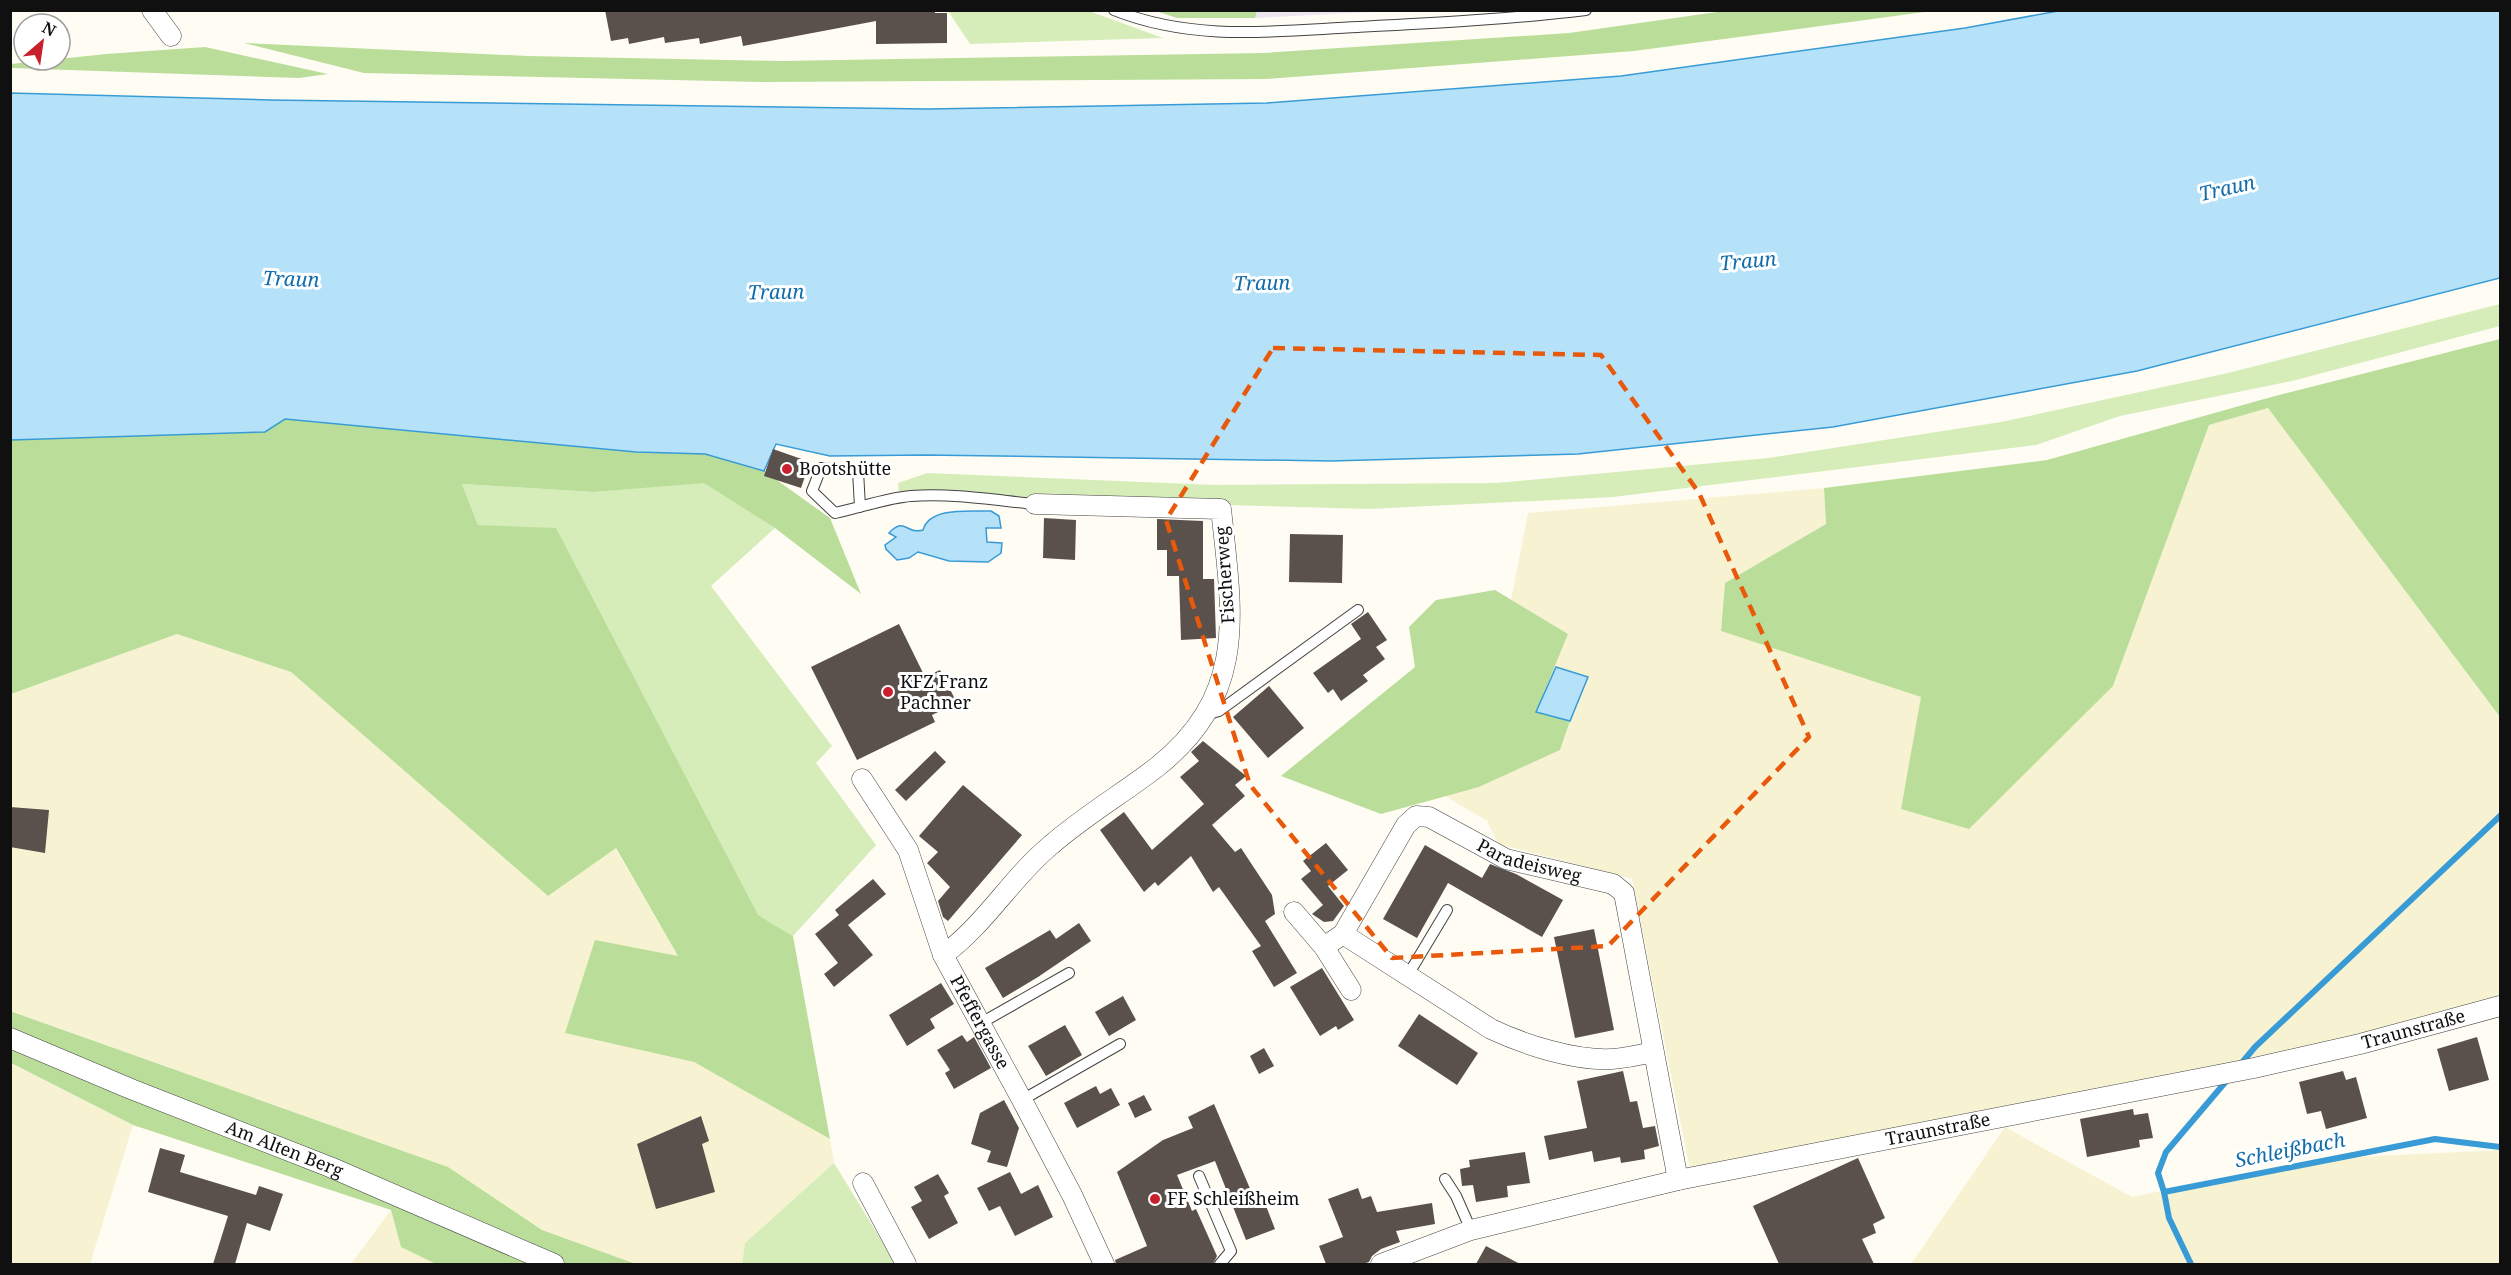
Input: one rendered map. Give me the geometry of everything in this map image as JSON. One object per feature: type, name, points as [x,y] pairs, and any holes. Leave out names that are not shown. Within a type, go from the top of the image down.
[{"type":"street","points":[[152,10],[171,36]]},
{"type":"street","name":"Fischerweg","points":[[943,955],[964,937],[1035,857],[1159,765],[1179,746],[1205,715],[1220,685],[1226,665],[1229,606],[1221,509],[1035,504]]},
{"type":"street","name":"Pfeffergasse","points":[[862,779],[908,850],[943,955],[1072,1195],[1104,1264]]},
{"type":"street","name":"Paradeisweg","points":[[1324,947],[1343,934],[1406,825],[1416,816],[1429,817],[1506,859],[1613,884],[1624,893],[1678,1180]]},
{"type":"street","points":[[1294,912],[1324,947],[1351,990]]},
{"type":"street","points":[[1343,934],[1491,1029],[1531,1045],[1601,1059],[1653,1052]]},
{"type":"street","name":"Traunstraße","points":[[1381,1264],[1471,1230],[1678,1180],[2254,1068],[2360,1044],[2500,1006]]},
{"type":"street","name":"Am Alten Berg","points":[[10,1038],[130,1089],[330,1167],[554,1264]]},
{"type":"street","points":[[863,1183],[906,1264]]},
{"type":"lane","points":[[1114,10],[1190,31],[1234,33],[1447,23],[1586,10]]},
{"type":"lane","points":[[861,507],[858,471],[821,468],[812,491],[835,513],[909,496],[956,495],[1035,504]]},
{"type":"lane","name":"Fischerweg","points":[[1205,715],[1219,711],[1358,610]]},
{"type":"lane","points":[[1408,975],[1447,910]]},
{"type":"lane","points":[[981,1023],[1069,973]]},
{"type":"lane","points":[[1022,1100],[1120,1044]]},
{"type":"lane","points":[[1199,1176],[1231,1251],[1220,1264]]},
{"type":"lane","points":[[1445,1179],[1456,1196],[1471,1230]]},
{"type":"highlighted area","points":[[1273,348],[1601,355],[1699,493],[1809,737],[1608,946],[1392,958],[1250,785],[1166,520]]},
{"type":"shaded area","points":[[1257,10],[1391,11],[1255,18]]},
{"type":"shaded area","points":[[2268,408],[2500,717],[2500,997],[2283,1056],[2203,1067],[1690,1170],[1632,879],[1498,844],[1487,821],[1445,796],[1479,787],[1560,750],[1570,721],[1536,712],[1568,634],[1511,600],[1528,513],[1824,488],[1826,524],[1725,583],[1721,631],[1922,697],[1901,809],[2113,686],[2209,425]]},
{"type":"shaded area","points":[[177,634],[291,672],[548,896],[615,848],[678,956],[566,1033],[694,1062],[830,1139],[834,1163],[745,1243],[742,1264],[636,1264],[542,1230],[448,1167],[11,1011],[11,694]]},
{"type":"shaded area","points":[[10,1063],[133,1125],[90,1264],[11,1264]]},
{"type":"shaded area","points":[[2005,1127],[2132,1197],[2316,1159],[2500,1150],[2500,1264],[1911,1264]]},
{"type":"shaded area","points":[[391,1210],[401,1247],[436,1264],[351,1264]]},
{"type":"green space","points":[[1731,10],[1932,11],[1634,51],[1267,79],[761,82],[364,73],[244,43],[528,56],[781,61],[1264,53],[1569,33]]},
{"type":"green space","points":[[948,11],[1089,11],[1163,38],[970,44]]},
{"type":"green space","points":[[1156,11],[1257,11],[1255,18],[1177,18]]},
{"type":"green space","points":[[205,47],[328,74],[299,78],[72,70],[72,58]]},
{"type":"green space","points":[[2500,304],[2500,326],[2292,381],[2120,416],[2036,445],[1613,497],[1370,509],[1047,500],[950,490],[899,494],[898,483],[927,473],[1214,485],[1496,483],[1768,458],[2001,422],[2228,373]]},
{"type":"green space","points":[[2500,339],[2500,717],[2268,408],[2209,425],[2113,686],[1969,829],[1901,809],[1921,697],[1721,631],[1725,583],[1826,524],[1824,488],[2047,460],[2275,396]]},
{"type":"green space","points":[[285,418],[636,452],[705,454],[764,471],[830,518],[861,594],[775,528],[704,483],[594,492],[462,484],[478,525],[556,528],[758,915],[793,936],[830,1139],[694,1062],[565,1033],[595,940],[678,956],[616,848],[548,896],[291,672],[177,634],[11,694],[11,440],[265,432]]},
{"type":"green space","points":[[704,482],[775,528],[711,586],[832,746],[816,763],[876,845],[793,936],[758,915],[478,525],[462,484],[594,492]]},
{"type":"green space","points":[[1495,590],[1568,634],[1536,712],[1570,721],[1560,750],[1479,787],[1381,814],[1281,776],[1415,667],[1409,627],[1436,600]]},
{"type":"green space","points":[[10,1011],[448,1167],[542,1230],[636,1264],[436,1264],[401,1247],[391,1210],[133,1125],[11,1063]]},
{"type":"green space","points":[[834,1163],[896,1264],[742,1264],[745,1243]]},
{"type":"water","name":"Traun","points":[[2058,11],[2500,11],[2500,278],[2137,371],[1833,427],[1578,454],[1331,461],[925,455],[830,456],[776,444],[764,471],[705,454],[636,452],[285,419],[265,432],[11,440],[10,93],[270,100],[928,109],[1267,103],[1621,76],[1965,28]]},
{"type":"water","points":[[991,511],[999,516],[1001,528],[986,528],[987,542],[1002,543],[1001,553],[988,562],[949,561],[918,552],[909,558],[897,560],[886,549],[885,545],[896,537],[889,533],[899,526],[917,531],[923,530],[927,522],[942,514]]},
{"type":"water","points":[[1556,667],[1588,677],[1570,721],[1536,712]]},
{"type":"building","points":[[605,10],[935,10],[935,13],[947,13],[947,43],[876,44],[876,21],[743,46],[741,36],[700,44],[699,38],[665,43],[664,37],[629,44],[628,38],[611,41]]},
{"type":"building","name":"Bootshütte","points":[[773,449],[810,462],[801,488],[764,476]]},
{"type":"building","points":[[1044,518],[1076,520],[1075,560],[1043,558]]},
{"type":"building","points":[[1157,519],[1203,521],[1203,579],[1214,579],[1216,638],[1181,640],[1179,576],[1167,576],[1167,550],[1157,550]]},
{"type":"building","points":[[1290,534],[1343,535],[1342,583],[1289,582]]},
{"type":"building","points":[[1368,612],[1387,640],[1376,647],[1385,659],[1363,675],[1368,681],[1341,701],[1333,689],[1328,693],[1313,673],[1361,639],[1351,624]]},
{"type":"building","name":"KFZ Franz Pachner","points":[[899,624],[925,677],[940,670],[957,703],[932,715],[935,722],[857,760],[811,667]]},
{"type":"building","points":[[1269,686],[1304,728],[1268,758],[1233,717]]},
{"type":"building","points":[[1203,741],[1246,776],[1235,785],[1245,796],[1212,825],[1235,852],[1241,848],[1272,895],[1275,914],[1265,921],[1297,973],[1274,987],[1252,951],[1261,946],[1219,887],[1213,892],[1191,856],[1158,886],[1155,882],[1144,892],[1100,830],[1124,812],[1152,850],[1204,804],[1180,777],[1199,761],[1191,752]]},
{"type":"building","points":[[935,751],[946,762],[906,801],[895,790]]},
{"type":"building","points":[[963,785],[1022,835],[948,921],[943,917],[938,901],[950,887],[927,863],[938,852],[919,836]]},
{"type":"building","points":[[10,807],[49,810],[45,853],[10,847]]},
{"type":"building","points":[[1326,843],[1348,870],[1328,886],[1344,906],[1333,921],[1324,922],[1312,914],[1323,905],[1301,879],[1311,871],[1303,861]]},
{"type":"building","points":[[1425,845],[1482,878],[1490,864],[1516,874],[1563,900],[1542,937],[1448,883],[1417,938],[1383,919]]},
{"type":"building","points":[[873,879],[886,894],[848,925],[873,955],[834,987],[824,974],[838,963],[815,934],[839,915],[835,910]]},
{"type":"building","points":[[1079,923],[1091,941],[1003,998],[985,968],[1050,930],[1056,939]]},
{"type":"building","points":[[1594,929],[1614,1030],[1575,1038],[1554,937]]},
{"type":"building","points":[[1322,968],[1354,1020],[1338,1030],[1336,1026],[1320,1036],[1290,987]]},
{"type":"building","points":[[941,983],[954,1004],[930,1019],[935,1028],[907,1046],[889,1015]]},
{"type":"building","points":[[1123,996],[1136,1020],[1109,1036],[1095,1012]]},
{"type":"building","points":[[1419,1014],[1478,1053],[1457,1085],[1398,1046]]},
{"type":"building","points":[[1065,1025],[1082,1055],[1046,1076],[1028,1046]]},
{"type":"building","points":[[962,1035],[967,1042],[974,1037],[991,1068],[954,1089],[945,1073],[950,1070],[937,1050]]},
{"type":"building","points":[[2477,1037],[2489,1080],[2449,1091],[2437,1049]]},
{"type":"building","points":[[1264,1048],[1274,1066],[1259,1074],[1250,1056]]},
{"type":"building","points":[[1623,1071],[1630,1102],[1637,1101],[1643,1128],[1655,1126],[1659,1146],[1644,1150],[1645,1159],[1621,1163],[1620,1157],[1594,1162],[1592,1151],[1549,1160],[1544,1136],[1587,1128],[1577,1081]]},
{"type":"building","points":[[2343,1071],[2346,1080],[2356,1077],[2367,1118],[2326,1129],[2321,1111],[2307,1114],[2299,1082]]},
{"type":"building","points":[[1096,1086],[1100,1094],[1111,1088],[1120,1105],[1077,1128],[1064,1103]]},
{"type":"building","points":[[1144,1095],[1152,1110],[1135,1118],[1128,1103]]},
{"type":"building","points":[[1004,1100],[1019,1128],[1007,1167],[987,1162],[991,1151],[971,1144],[980,1113]]},
{"type":"building","points":[[1214,1104],[1251,1191],[1259,1188],[1275,1229],[1246,1240],[1215,1161],[1177,1175],[1192,1211],[1196,1209],[1217,1256],[1213,1264],[1116,1264],[1115,1260],[1147,1246],[1117,1172],[1163,1140],[1193,1128],[1188,1117]]},
{"type":"building","points":[[2133,1109],[2134,1115],[2148,1113],[2153,1138],[2139,1140],[2140,1147],[2087,1157],[2080,1119]]},
{"type":"building","points":[[701,1116],[709,1141],[702,1144],[715,1192],[656,1209],[637,1144]]},
{"type":"building","points":[[160,1148],[185,1155],[180,1172],[256,1195],[259,1186],[283,1194],[270,1231],[247,1223],[235,1264],[213,1264],[228,1216],[148,1192]]},
{"type":"building","points":[[1525,1152],[1530,1183],[1507,1186],[1508,1197],[1476,1202],[1473,1185],[1462,1186],[1460,1169],[1470,1167],[1469,1160]]},
{"type":"building","points":[[1858,1158],[1885,1218],[1873,1224],[1876,1233],[1862,1239],[1874,1264],[1779,1264],[1753,1206]]},
{"type":"building","points":[[1010,1172],[1021,1194],[1038,1185],[1053,1217],[1015,1236],[1000,1206],[989,1211],[977,1188]]},
{"type":"building","points":[[938,1174],[949,1193],[944,1196],[958,1223],[929,1239],[911,1207],[922,1201],[914,1187]]},
{"type":"building","points":[[1358,1188],[1362,1199],[1371,1196],[1377,1212],[1432,1203],[1435,1224],[1396,1231],[1400,1242],[1381,1249],[1372,1256],[1369,1262],[1326,1264],[1319,1246],[1343,1237],[1328,1199]]},
{"type":"building","points":[[1486,1246],[1520,1264],[1476,1264]]},
{"type":"waterway","points":[[2240,1065],[2255,1047],[2500,816]]},
{"type":"waterway","points":[[2164,1192],[2158,1173],[2166,1152],[2228,1079]]},
{"type":"waterway","name":"Schleißbach","points":[[2191,1264],[2169,1218],[2164,1192],[2435,1139],[2500,1147]]},
{"type":"place","name":"Bootshütte","points":[[787,469]]},
{"type":"place","name":"KFZ Franz Pachner","points":[[888,692]]},
{"type":"place","name":"FF Schleißheim","points":[[1155,1199]]}]
